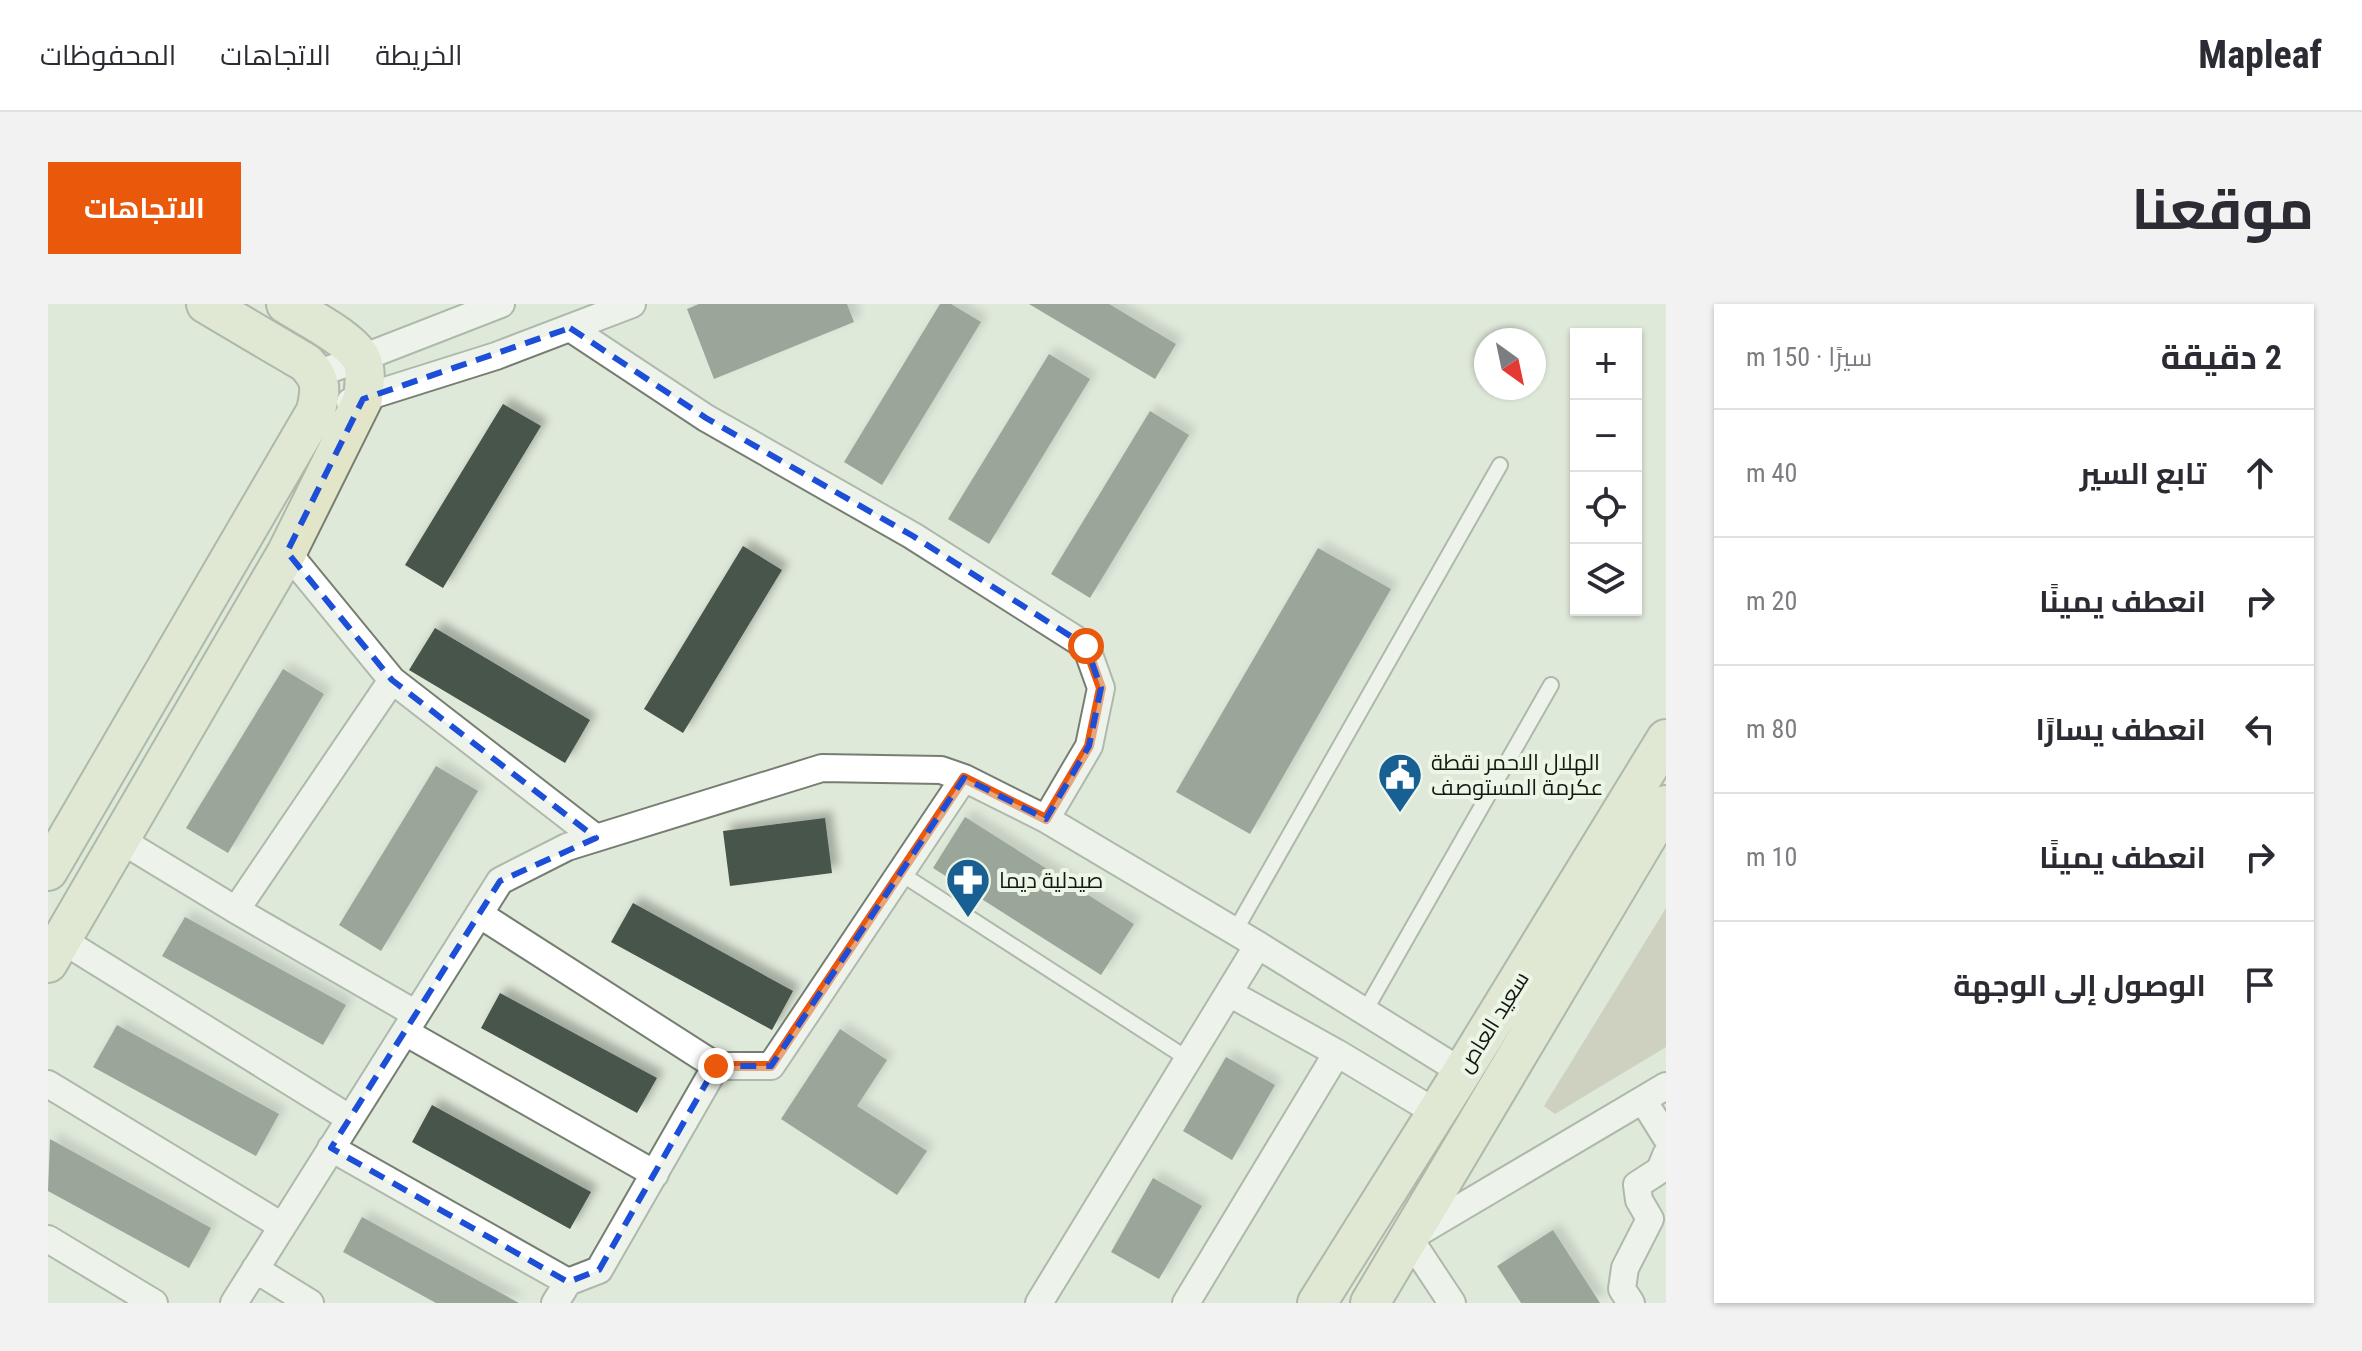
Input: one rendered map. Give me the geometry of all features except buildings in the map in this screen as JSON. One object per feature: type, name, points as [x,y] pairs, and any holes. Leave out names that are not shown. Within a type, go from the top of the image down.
[{"type":"street","points":[[206,304],[306,363],[316,392]]},
{"type":"street","points":[[286,304],[342,338],[362,358],[366,379],[363,399],[287,552],[55,951],[349,1118]]},
{"type":"street","points":[[48,871],[316,392],[362,358],[501,304]]},
{"type":"street","points":[[316,392],[363,399],[496,356],[632,304]]},
{"type":"street","points":[[570,328],[706,418],[913,536],[1086,646],[1101,688],[1089,746],[1046,819]]},
{"type":"street","points":[[287,552],[392,680],[596,838]]},
{"type":"street","points":[[236,910],[392,680]]},
{"type":"street","name":"سعيد العاص","points":[[1317,1303],[1666,739]]},
{"type":"street","points":[[234,1303],[500,881],[567,847],[822,768],[941,770],[964,778],[1046,819],[1235,931],[1462,1072]]},
{"type":"street","points":[[479,914],[716,1066],[771,1066],[964,778]]},
{"type":"street","points":[[1370,1303],[1666,805]]},
{"type":"street","points":[[119,839],[655,1174]]},
{"type":"street","points":[[1039,1303],[1258,945]]},
{"type":"street","points":[[1229,993],[1435,1112]]},
{"type":"street","points":[[1186,1303],[1337,1053]]},
{"type":"street","points":[[331,1148],[561,1292],[599,1270],[716,1066]]},
{"type":"street","points":[[48,1084],[282,1226]]},
{"type":"street","points":[[1409,1238],[1666,1086]]},
{"type":"street","points":[[1643,1100],[1666,1137]]},
{"type":"street","points":[[1631,1303],[1622,1289],[1625,1268],[1650,1219],[1639,1200],[1637,1185],[1660,1170],[1666,1155]]},
{"type":"street","points":[[1409,1238],[1452,1303]]},
{"type":"street","points":[[48,1239],[154,1303]]},
{"type":"street","points":[[255,1269],[310,1303]]},
{"type":"lane","points":[[1235,931],[1500,465]]},
{"type":"lane","points":[[1365,1011],[1551,685]]},
{"type":"lane","points":[[900,873],[1188,1059]]},
{"type":"highlighted area","points":[[570,328],[706,418],[913,536],[1086,646],[1101,688],[1089,746],[1046,819],[964,778],[771,1066],[716,1066],[599,1270],[568,1282],[331,1148],[500,881],[596,838],[392,680],[287,552],[363,399]]},
{"type":"shaded area","points":[[1666,908],[1666,1047],[1555,1114],[1544,1106]]},
{"type":"place","name":"الهلال الاحمر نقطة عكرمة المستوصف","points":[[1400,814]]},
{"type":"place","name":"صيدلية ديما","points":[[968,919]]},
{"type":"route","points":[[716,1066],[771,1066],[964,778],[1046,819],[1089,746],[1101,688],[1086,646]]}]
